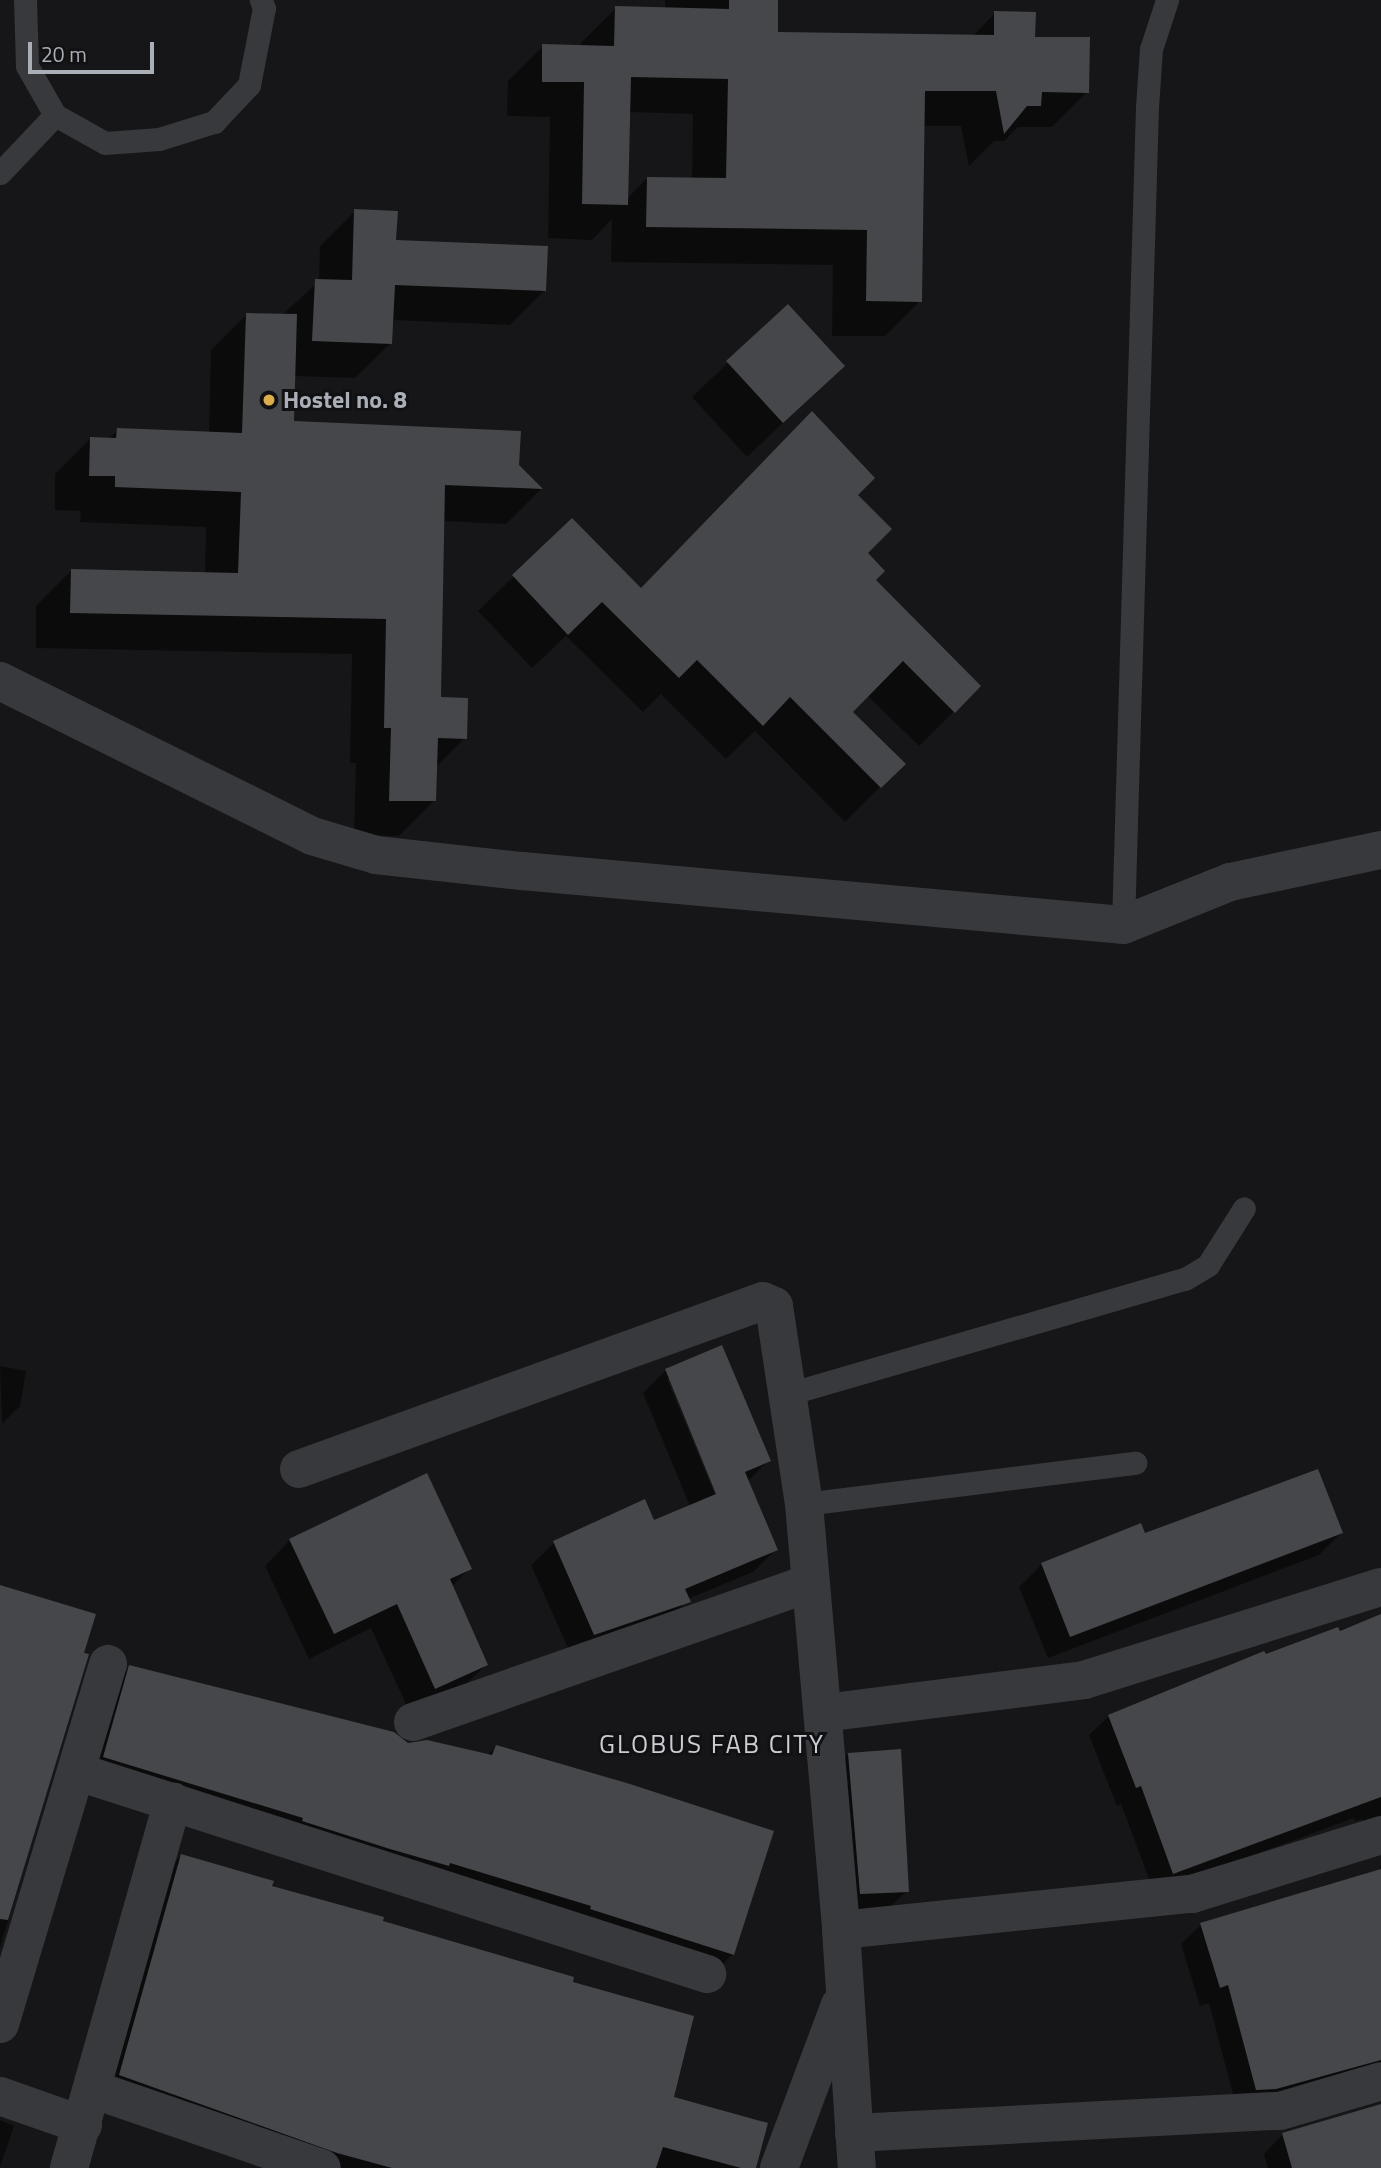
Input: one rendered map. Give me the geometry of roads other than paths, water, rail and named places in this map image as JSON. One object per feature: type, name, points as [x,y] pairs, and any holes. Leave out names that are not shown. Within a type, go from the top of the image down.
[{"type":"street","points":[[0,681],[279,821],[312,836],[376,855],[1123,925],[1230,882],[1381,850]]},
{"type":"street","points":[[299,1469],[763,1301],[774,1306],[804,1504],[846,1990],[855,2151],[1280,2111],[1381,2081]]},
{"type":"street","points":[[413,1722],[810,1583]]},
{"type":"street","points":[[824,1713],[1084,1680],[1381,1587]]},
{"type":"street","points":[[0,2025],[78,1772],[108,1664]]},
{"type":"street","points":[[78,1772],[707,1974]]},
{"type":"street","points":[[69,2168],[173,1801]]},
{"type":"street","points":[[841,1930],[1192,1894],[1381,1835]]},
{"type":"street","points":[[779,2168],[846,1990]]},
{"type":"street","points":[[92,2089],[322,2168]]},
{"type":"street","points":[[0,2096],[83,2125]]},
{"type":"lane","points":[[25,0],[27,66],[55,115],[105,142],[159,139],[214,122],[249,85],[264,8],[261,0]]},
{"type":"lane","points":[[1123,925],[1147,107],[1151,49],[1167,0]]},
{"type":"lane","points":[[0,173],[55,115]]},
{"type":"lane","points":[[788,1394],[1185,1279],[1208,1265],[1244,1208]]},
{"type":"lane","points":[[804,1504],[1135,1463]]},
{"type":"place","name":"Hostel no. 8","points":[[269,400]]},
{"type":"district","name":"GLOBUS FAB CITY","points":[[712,1744]]}]
